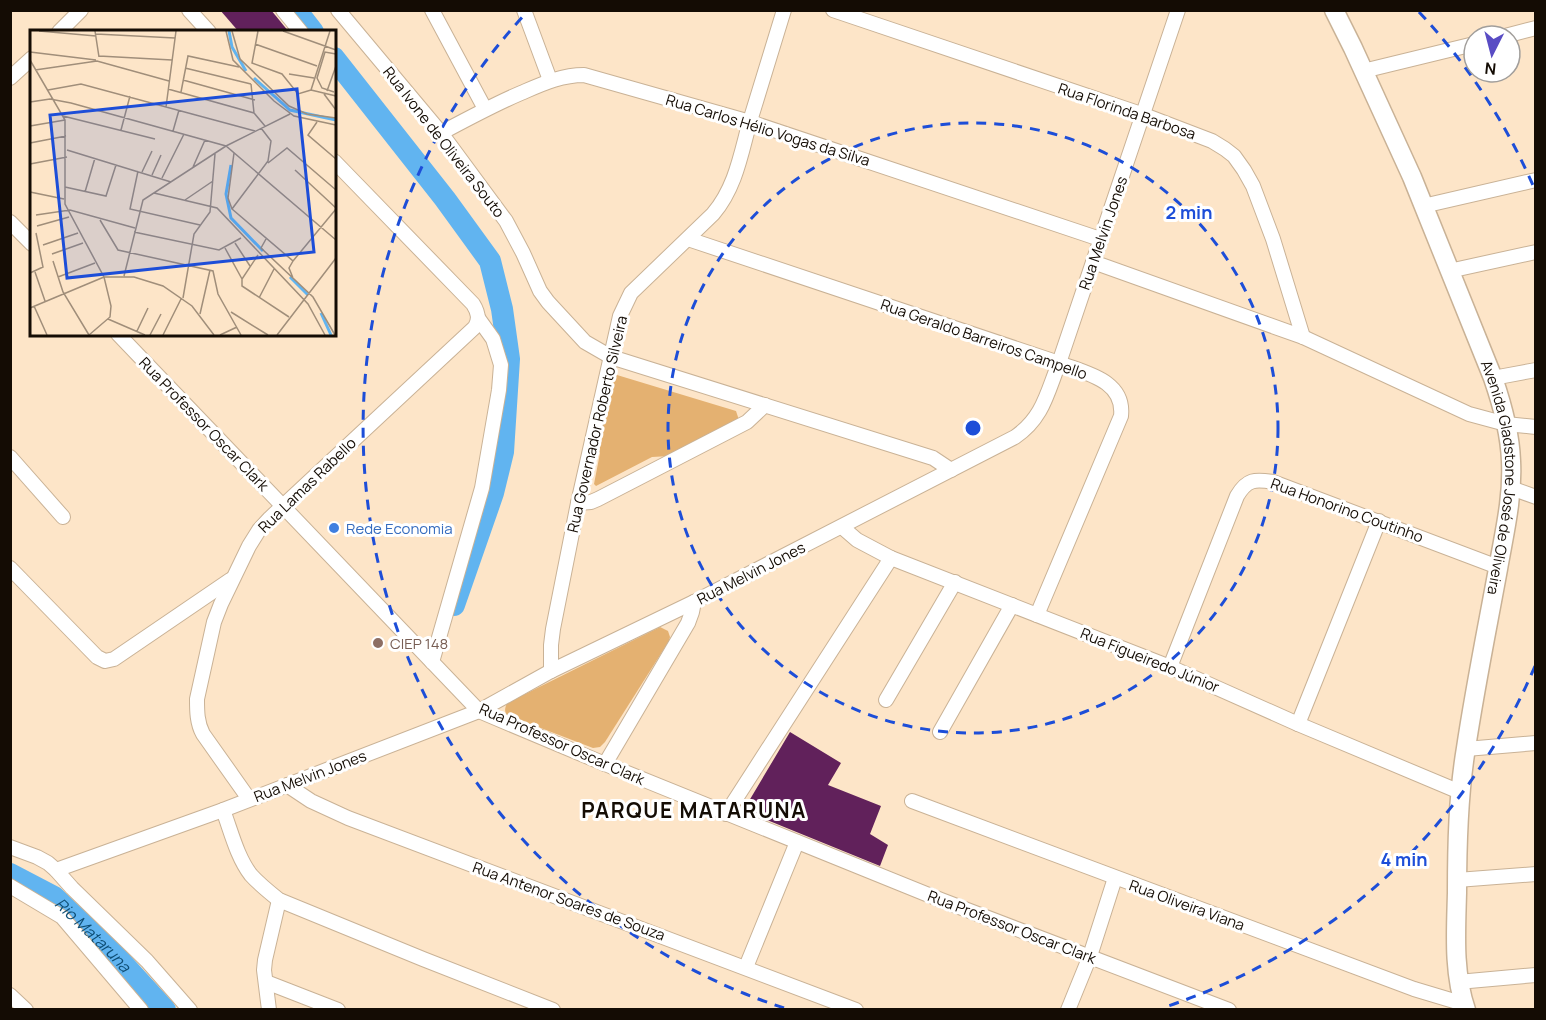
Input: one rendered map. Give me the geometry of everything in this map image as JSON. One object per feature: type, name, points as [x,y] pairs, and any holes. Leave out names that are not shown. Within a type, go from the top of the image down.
[{"type":"main road","points":[[1321,10],[1337,17]]},
{"type":"main road","name":"Avenida Gladstone José de Oliveira","points":[[1337,17],[1412,177],[1493,378],[1501,401],[1511,460],[1511,488],[1506,531],[1460,792],[1456,948],[1458,982],[1465,1007]]},
{"type":"street","points":[[61,30],[81,10]]},
{"type":"street","points":[[189,10],[207,30]]},
{"type":"street","points":[[283,10],[299,30]]},
{"type":"street","points":[[432,10],[485,109]]},
{"type":"street","points":[[524,10],[550,80]]},
{"type":"street","name":"Rua Governador Roberto Silveira","points":[[551,670],[553,629],[578,503],[620,316],[631,293],[722,204],[730,190],[784,10]]},
{"type":"street","name":"Rua Florinda Barbosa","points":[[833,10],[1143,115],[1212,141],[1230,152],[1253,186],[1273,238],[1303,337]]},
{"type":"street","name":"Rua Melvin Jones","points":[[56,870],[223,810],[479,711],[551,670],[694,602],[1015,437],[1033,422],[1040,411],[1059,363],[1179,10]]},
{"type":"street","name":"Rua Ivone de Oliveira Souto","points":[[346,14],[441,133],[506,221],[540,291],[585,342],[611,357],[933,458],[951,470]]},
{"type":"street","points":[[1363,71],[1462,47]]},
{"type":"street","points":[[10,78],[30,60]]},
{"type":"street","name":"Rua Carlos Hélio Vogas da Silva","points":[[441,133],[485,109],[550,80],[584,75],[750,122],[1100,239]]},
{"type":"street","points":[[336,163],[473,304],[478,318],[493,339],[501,365],[499,390],[482,488],[432,662]]},
{"type":"street","points":[[1423,206],[1536,180]]},
{"type":"street","points":[[10,222],[30,242]]},
{"type":"street","name":"Rua Geraldo Barreiros Campello","points":[[688,239],[1059,363],[1102,380],[1113,388],[1120,398],[1121,416],[1037,615]]},
{"type":"street","points":[[1449,271],[1536,252]]},
{"type":"street","points":[[1093,262],[1303,337],[1469,414],[1506,424],[1536,426]]},
{"type":"street","name":"Rua Lamas Rabello","points":[[249,799],[203,734],[197,712],[197,699],[214,622],[232,579],[249,546],[270,518],[475,327],[478,318]]},
{"type":"street","name":"Rua Professor Oscar Clark","points":[[120,336],[479,711],[605,765],[941,900],[1229,1010]]},
{"type":"street","points":[[1493,378],[1536,370]]},
{"type":"street","points":[[578,503],[598,499],[747,422],[765,405]]},
{"type":"street","points":[[10,457],[63,517]]},
{"type":"street","name":"Rua Honorino Coutinho","points":[[1170,667],[1238,496],[1242,488],[1252,481],[1273,482],[1498,567]]},
{"type":"street","points":[[1511,488],[1536,497]]},
{"type":"street","points":[[1298,724],[1378,521]]},
{"type":"street","name":"Rua Figueiredo Júnior","points":[[842,527],[857,540],[891,558],[1170,667],[1460,792]]},
{"type":"street","points":[[726,814],[891,558]]},
{"type":"street","points":[[10,568],[97,657],[105,661],[114,659],[232,579]]},
{"type":"street","points":[[886,700],[955,582]]},
{"type":"street","points":[[605,765],[688,623],[694,602]]},
{"type":"street","points":[[940,732],[1012,606]]},
{"type":"street","points":[[1466,749],[1536,743]]},
{"type":"street","name":"Rua Antenor Soares de Souza","points":[[287,784],[330,811],[746,967],[823,1003],[856,1010]]},
{"type":"street","name":"Rua Oliveira Viana","points":[[912,801],[1465,1007]]},
{"type":"street","points":[[223,810],[249,873],[279,900],[553,1010]]},
{"type":"street","points":[[746,967],[797,842]]},
{"type":"street","points":[[10,847],[37,857],[56,870],[147,961],[190,1010]]},
{"type":"street","points":[[1457,880],[1536,874]]},
{"type":"street","points":[[1068,1010],[1090,956],[1115,878]]},
{"type":"street","points":[[10,886],[62,917],[141,1010]]},
{"type":"street","points":[[269,1010],[264,970],[279,900]]},
{"type":"street","points":[[1458,982],[1536,975]]},
{"type":"street","points":[[266,982],[339,1010]]},
{"type":"street","points":[[10,995],[26,1010]]},
{"type":"shaded area","points":[[617,375],[736,411],[739,420],[670,456],[652,457],[596,486],[594,484],[600,453],[596,444],[613,376]]},
{"type":"shaded area","points":[[660,627],[668,631],[669,641],[600,747],[593,748],[506,714],[507,703]]},
{"type":"building","points":[[220,10],[271,10],[287,30],[237,30]]},
{"type":"building","points":[[790,732],[841,763],[828,785],[881,806],[870,834],[888,845],[880,866],[767,820],[746,806]]},
{"type":"waterway","points":[[296,10],[311,30]]},
{"type":"waterway","points":[[336,61],[445,199],[490,261],[502,309],[509,359],[503,452],[493,493],[454,605]]},
{"type":"waterway","name":"Rio Mataruna","points":[[10,874],[54,897],[113,953],[165,1010]]},
{"type":"place","name":"Rede Economia","points":[[334,528]]},
{"type":"place","name":"CIEP 148","points":[[378,643]]},
{"type":"district","name":"PARQUE MATARUNA","points":[[694,810]]}]
